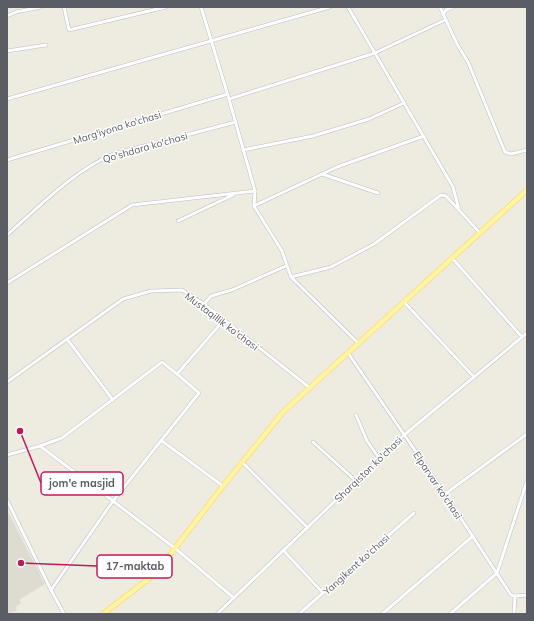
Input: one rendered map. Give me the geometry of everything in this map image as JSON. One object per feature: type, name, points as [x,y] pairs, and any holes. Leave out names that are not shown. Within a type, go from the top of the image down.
[{"type":"main road","points":[[102,614],[156,573],[223,486],[283,412],[527,190]]},
{"type":"street","points":[[7,16],[16,12],[41,7]]},
{"type":"street","points":[[64,7],[69,30],[166,7]]},
{"type":"street","points":[[201,7],[228,94],[255,192],[254,206],[282,251],[291,277],[358,343]]},
{"type":"street","points":[[7,100],[330,7]]},
{"type":"street","points":[[348,7],[453,187],[459,210]]},
{"type":"street","points":[[440,7],[456,44],[468,62],[505,152],[511,154],[527,150]]},
{"type":"street","points":[[443,15],[446,10],[453,7]]},
{"type":"street","points":[[229,99],[375,53],[445,20]]},
{"type":"street","points":[[7,51],[46,45]]},
{"type":"street","name":"Marg'iyona ko'chasi","points":[[7,160],[228,94]]},
{"type":"street","points":[[243,150],[313,136],[369,119],[404,103]]},
{"type":"street","name":"Qo'shdara ko'chasi","points":[[7,235],[70,180],[96,162],[114,154],[236,122]]},
{"type":"street","points":[[254,206],[322,174],[424,136]]},
{"type":"street","points":[[322,174],[378,193]]},
{"type":"street","points":[[7,283],[132,205],[255,192]]},
{"type":"street","points":[[178,221],[236,194]]},
{"type":"street","points":[[291,277],[331,267],[374,244],[441,195],[446,196],[480,233]]},
{"type":"street","points":[[452,258],[522,337]]},
{"type":"street","points":[[204,304],[211,296],[232,290],[286,266]]},
{"type":"street","name":"Mustaqillik ko'chasi","points":[[7,382],[123,299],[151,291],[182,290],[204,304],[223,321],[310,388]]},
{"type":"street","points":[[404,302],[474,377]]},
{"type":"street","points":[[177,374],[223,321]]},
{"type":"street","name":"Sharqiston ko'chasi","points":[[217,614],[404,435],[527,333]]},
{"type":"street","points":[[67,339],[113,400]]},
{"type":"street","name":"Elparvar ko'chasi","points":[[348,353],[445,494],[511,595],[515,596]]},
{"type":"street","points":[[7,455],[62,438],[162,362],[199,393],[113,501],[51,590]]},
{"type":"street","points":[[356,415],[367,440],[379,458]]},
{"type":"street","points":[[445,494],[527,434]]},
{"type":"street","points":[[162,441],[223,486]]},
{"type":"street","points":[[313,442],[356,481]]},
{"type":"street","points":[[40,446],[176,548],[234,598]]},
{"type":"street","points":[[242,462],[308,528]]},
{"type":"street","points":[[450,614],[496,573],[527,481]]},
{"type":"street","points":[[7,500],[64,614]]},
{"type":"street","name":"Yangikent ko'chasi","points":[[299,614],[414,513]]},
{"type":"street","points":[[382,614],[473,536]]},
{"type":"street","points":[[284,551],[323,593]]},
{"type":"street","points":[[514,614],[515,596],[527,595]]},
{"type":"street","points":[[455,614],[456,609]]},
{"type":"shaded area","points":[[7,510],[45,584],[19,600],[21,603],[16,607],[17,610],[7,614]]},
{"type":"place","name":"jom'e masjid","points":[[20,431]]},
{"type":"place","name":"17-maktab","points":[[21,563]]}]
